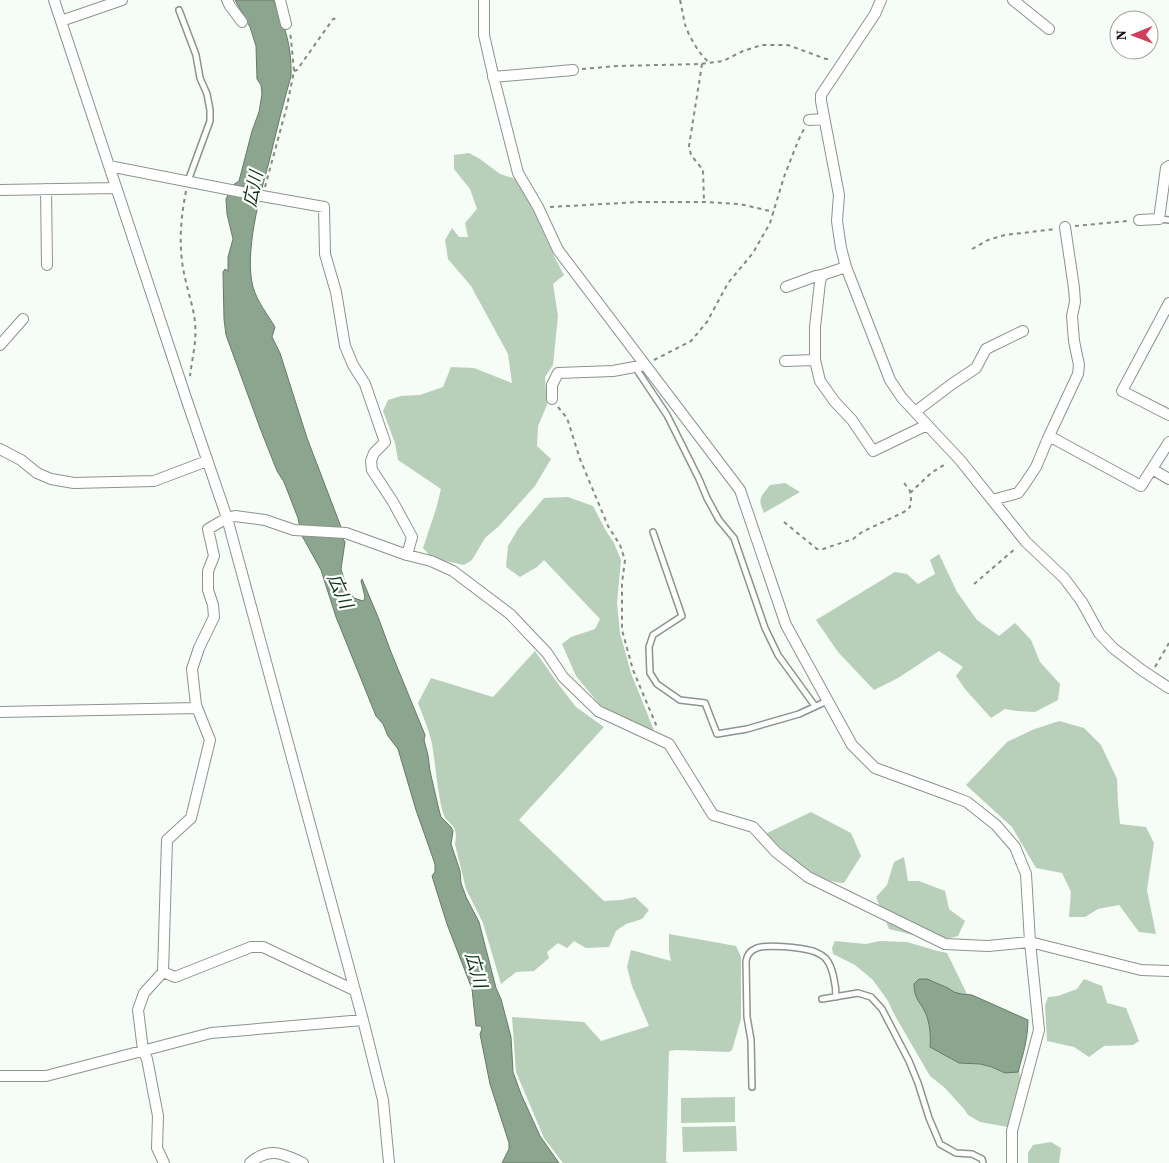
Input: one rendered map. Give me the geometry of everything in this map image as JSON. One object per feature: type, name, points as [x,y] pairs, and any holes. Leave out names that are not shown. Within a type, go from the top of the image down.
[{"type":"street","points":[[54,0],[206,461],[227,518],[363,1020],[383,1100],[389,1163]]},
{"type":"street","points":[[61,21],[122,0]]},
{"type":"street","points":[[228,0],[230,6],[242,22]]},
{"type":"street","points":[[280,0],[286,24]]},
{"type":"street","points":[[484,0],[484,35],[518,173],[538,207],[558,250],[640,366],[740,490],[786,625],[852,745],[875,768],[967,802],[996,825],[1014,847],[1026,874],[1030,942],[1039,1030],[1012,1131],[1012,1163]]},
{"type":"street","points":[[880,0],[875,14],[821,94],[821,101],[839,195],[837,221],[840,248],[890,380],[902,398],[956,457],[1025,540],[1064,578],[1082,602],[1099,633],[1113,648],[1169,688]]},
{"type":"street","points":[[1018,1],[1050,28]]},
{"type":"street","points":[[493,77],[572,70]]},
{"type":"street","points":[[809,120],[824,119]]},
{"type":"street","points":[[109,166],[324,207],[325,254],[336,292],[345,346],[353,365],[365,384],[384,442],[374,453],[371,461],[372,470],[393,502],[412,537],[407,555]]},
{"type":"street","points":[[1139,220],[1164,220],[1166,168],[1169,166]]},
{"type":"street","points":[[0,190],[116,188]]},
{"type":"street","points":[[46,189],[47,265]]},
{"type":"street","points":[[992,500],[1018,493],[1036,468],[1048,436],[1078,374],[1079,365],[1074,341],[1072,316],[1075,302],[1074,288],[1065,227]]},
{"type":"street","points":[[786,288],[846,267]]},
{"type":"street","points":[[822,275],[815,327],[815,360],[820,381],[835,402],[852,420],[873,451],[927,426]]},
{"type":"street","points":[[1169,303],[1122,390],[1169,415]]},
{"type":"street","points":[[0,345],[23,319]]},
{"type":"street","points":[[915,412],[976,368],[986,349],[1024,331]]},
{"type":"street","points":[[785,361],[815,360]]},
{"type":"street","points":[[552,399],[552,385],[558,373],[614,372],[640,366]]},
{"type":"street","points":[[1048,436],[1141,486],[1169,442]]},
{"type":"street","points":[[0,449],[21,460],[37,473],[51,479],[74,482],[154,482],[206,461]]},
{"type":"street","points":[[1152,469],[1169,479]]},
{"type":"street","points":[[164,1163],[157,1148],[158,1116],[147,1059],[143,1050],[138,1010],[144,993],[163,972],[167,840],[192,818],[210,740],[197,708],[192,668],[214,617],[213,605],[208,590],[208,571],[214,556],[208,528],[235,516],[265,520],[294,530],[346,534],[430,561],[453,571],[510,614],[547,653],[564,677],[598,711],[669,744],[713,815],[753,827],[776,852],[808,877],[945,944],[988,946],[1030,942],[1141,970],[1169,971]]},
{"type":"street","points":[[0,712],[197,708]]},
{"type":"street","points":[[163,972],[175,977],[251,948],[263,947],[354,990]]},
{"type":"street","points":[[0,1076],[46,1076],[211,1032],[363,1020]]},
{"type":"street","points":[[250,1163],[272,1152],[303,1163]]},
{"type":"lane","points":[[179,10],[196,55],[200,78],[207,94],[210,110],[210,121],[188,181]]},
{"type":"lane","points":[[640,366],[667,415],[719,520],[734,538],[765,628],[778,655],[815,706]]},
{"type":"lane","points":[[653,532],[682,616],[653,635],[649,647],[650,673],[657,684],[680,700],[705,703],[717,734],[747,729],[799,714],[828,701]]},
{"type":"lane","points":[[752,1087],[751,1040],[747,1017],[747,956],[760,946],[771,945],[812,950],[828,961],[836,986],[836,997]]},
{"type":"lane","points":[[822,999],[858,993],[871,997],[882,1009],[909,1061],[940,1144],[956,1153],[972,1154],[982,1159],[983,1163]]},
{"type":"path","points":[[680,0],[686,29],[698,50],[709,63]]},
{"type":"path","points":[[294,71],[297,70],[333,19],[336,18]]},
{"type":"path","points":[[262,196],[287,106],[294,71],[292,39],[286,24]]},
{"type":"path","points":[[572,70],[617,66],[702,64],[724,61],[743,50],[762,45],[788,45],[826,59],[834,59]]},
{"type":"path","points":[[702,64],[689,146],[691,155],[703,170],[704,202]]},
{"type":"path","points":[[640,366],[691,341],[707,322],[728,283],[754,253],[770,223],[784,177],[798,141],[809,120]]},
{"type":"path","points":[[188,181],[182,210],[180,234],[181,253],[186,281],[192,300],[196,332],[189,382]]},
{"type":"path","points":[[538,207],[639,202],[704,202],[740,204],[774,212]]},
{"type":"path","points":[[552,399],[567,418],[580,459],[604,518],[620,544],[625,560],[622,583],[622,630],[633,670],[662,740]]},
{"type":"path","points":[[910,492],[931,474],[956,457]]},
{"type":"path","points":[[784,522],[817,549],[823,549],[853,539],[862,532],[904,512],[910,507],[912,499],[910,492],[902,480]]},
{"type":"path","points":[[974,584],[995,568],[1025,540]]},
{"type":"path","points":[[1150,675],[1169,643]]},
{"type":"shaded area","points":[[469,153],[500,174],[516,179],[564,275],[553,284],[558,316],[553,365],[545,377],[547,405],[538,426],[537,446],[551,459],[535,486],[499,526],[485,538],[472,560],[464,565],[432,558],[423,548],[441,489],[398,460],[395,443],[383,411],[388,400],[401,396],[420,395],[443,387],[451,367],[474,368],[512,383],[508,354],[471,286],[448,259],[445,240],[452,228],[459,237],[468,237],[465,223],[477,209],[470,189],[454,169],[454,155]]},
{"type":"shaded area","points":[[785,483],[800,492],[764,513],[760,501],[764,492],[770,485]]},
{"type":"shaded area","points":[[568,497],[593,506],[614,543],[621,560],[617,603],[620,633],[631,673],[655,733],[631,723],[600,705],[576,676],[562,644],[571,637],[595,629],[600,619],[544,560],[537,567],[520,577],[506,567],[508,546],[518,529],[544,498]]},
{"type":"shaded area","points":[[939,554],[957,592],[977,620],[999,636],[1015,623],[1031,640],[1040,662],[1060,684],[1058,700],[1035,712],[1005,709],[991,718],[956,676],[963,667],[939,651],[898,678],[874,690],[838,652],[816,620],[895,572],[907,574],[918,584],[935,574],[930,560]]},
{"type":"shaded area","points":[[535,651],[576,707],[604,727],[519,820],[604,901],[635,897],[649,910],[642,919],[626,924],[616,931],[609,947],[586,948],[574,941],[567,948],[558,943],[547,952],[549,958],[534,971],[516,972],[501,984],[483,923],[466,889],[455,844],[456,832],[443,813],[432,744],[418,703],[431,678],[493,697]]},
{"type":"shaded area","points":[[1059,721],[1084,728],[1101,745],[1117,779],[1120,824],[1146,827],[1154,843],[1147,890],[1156,934],[1139,932],[1119,905],[1098,909],[1085,917],[1069,917],[1071,892],[1062,873],[1036,868],[1012,827],[966,785],[1007,742],[1032,730]]},
{"type":"shaded area","points":[[811,812],[851,833],[861,856],[844,883],[822,878],[811,872],[791,858],[765,834]]},
{"type":"shaded area","points":[[904,857],[908,881],[919,881],[945,891],[949,909],[965,921],[958,936],[941,939],[889,929],[876,897],[887,885],[894,862]]},
{"type":"shaded area","points":[[669,934],[736,946],[741,957],[741,1019],[732,1050],[729,1052],[669,1051],[666,1162],[669,1163],[563,1163],[544,1138],[516,1072],[512,1017],[584,1022],[601,1041],[649,1026],[632,986],[627,967],[631,950],[671,961]]},
{"type":"shaded area","points":[[835,941],[866,944],[880,941],[907,942],[947,953],[969,998],[1019,1064],[1020,1079],[1008,1127],[980,1122],[968,1115],[945,1088],[930,1076],[888,1001],[873,980],[855,965],[833,954],[832,948]]},
{"type":"shaded area","points":[[1084,979],[1102,986],[1107,1003],[1126,1008],[1139,1041],[1133,1045],[1104,1046],[1089,1057],[1074,1047],[1047,1041],[1045,1005],[1048,997],[1058,996],[1077,989]]},
{"type":"shaded area","points":[[735,1097],[735,1122],[681,1123],[681,1098]]},
{"type":"shaded area","points":[[736,1126],[737,1151],[683,1152],[682,1127]]},
{"type":"shaded area","points":[[1051,1142],[1061,1148],[1059,1163],[1028,1163],[1028,1153],[1033,1145]]},
{"type":"water","name":"広川","points":[[235,0],[273,0],[287,36],[291,65],[291,76],[254,224],[250,258],[253,287],[275,327],[272,337],[280,353],[307,438],[341,527],[342,537],[345,542],[341,569],[348,590],[354,598],[363,601],[365,597],[362,579],[425,735],[424,740],[439,810],[441,817],[453,831],[451,844],[460,871],[461,883],[479,922],[511,1037],[513,1072],[540,1136],[559,1163],[502,1163],[509,1149],[509,1143],[490,1084],[480,1034],[482,1029],[481,1026],[476,1026],[472,989],[447,924],[432,876],[435,872],[435,864],[416,810],[398,749],[376,716],[336,617],[321,570],[301,534],[298,518],[260,428],[226,335],[223,272],[225,269],[228,271],[228,257],[233,239],[227,214],[226,199],[233,185],[239,181],[259,112],[262,94],[261,85],[257,79],[256,46],[250,27]]},
{"type":"water","points":[[919,979],[927,979],[954,992],[972,995],[1028,1020],[1026,1040],[1018,1072],[1005,1073],[980,1064],[959,1063],[930,1047],[930,1030],[927,1018],[914,989],[914,984]]}]
